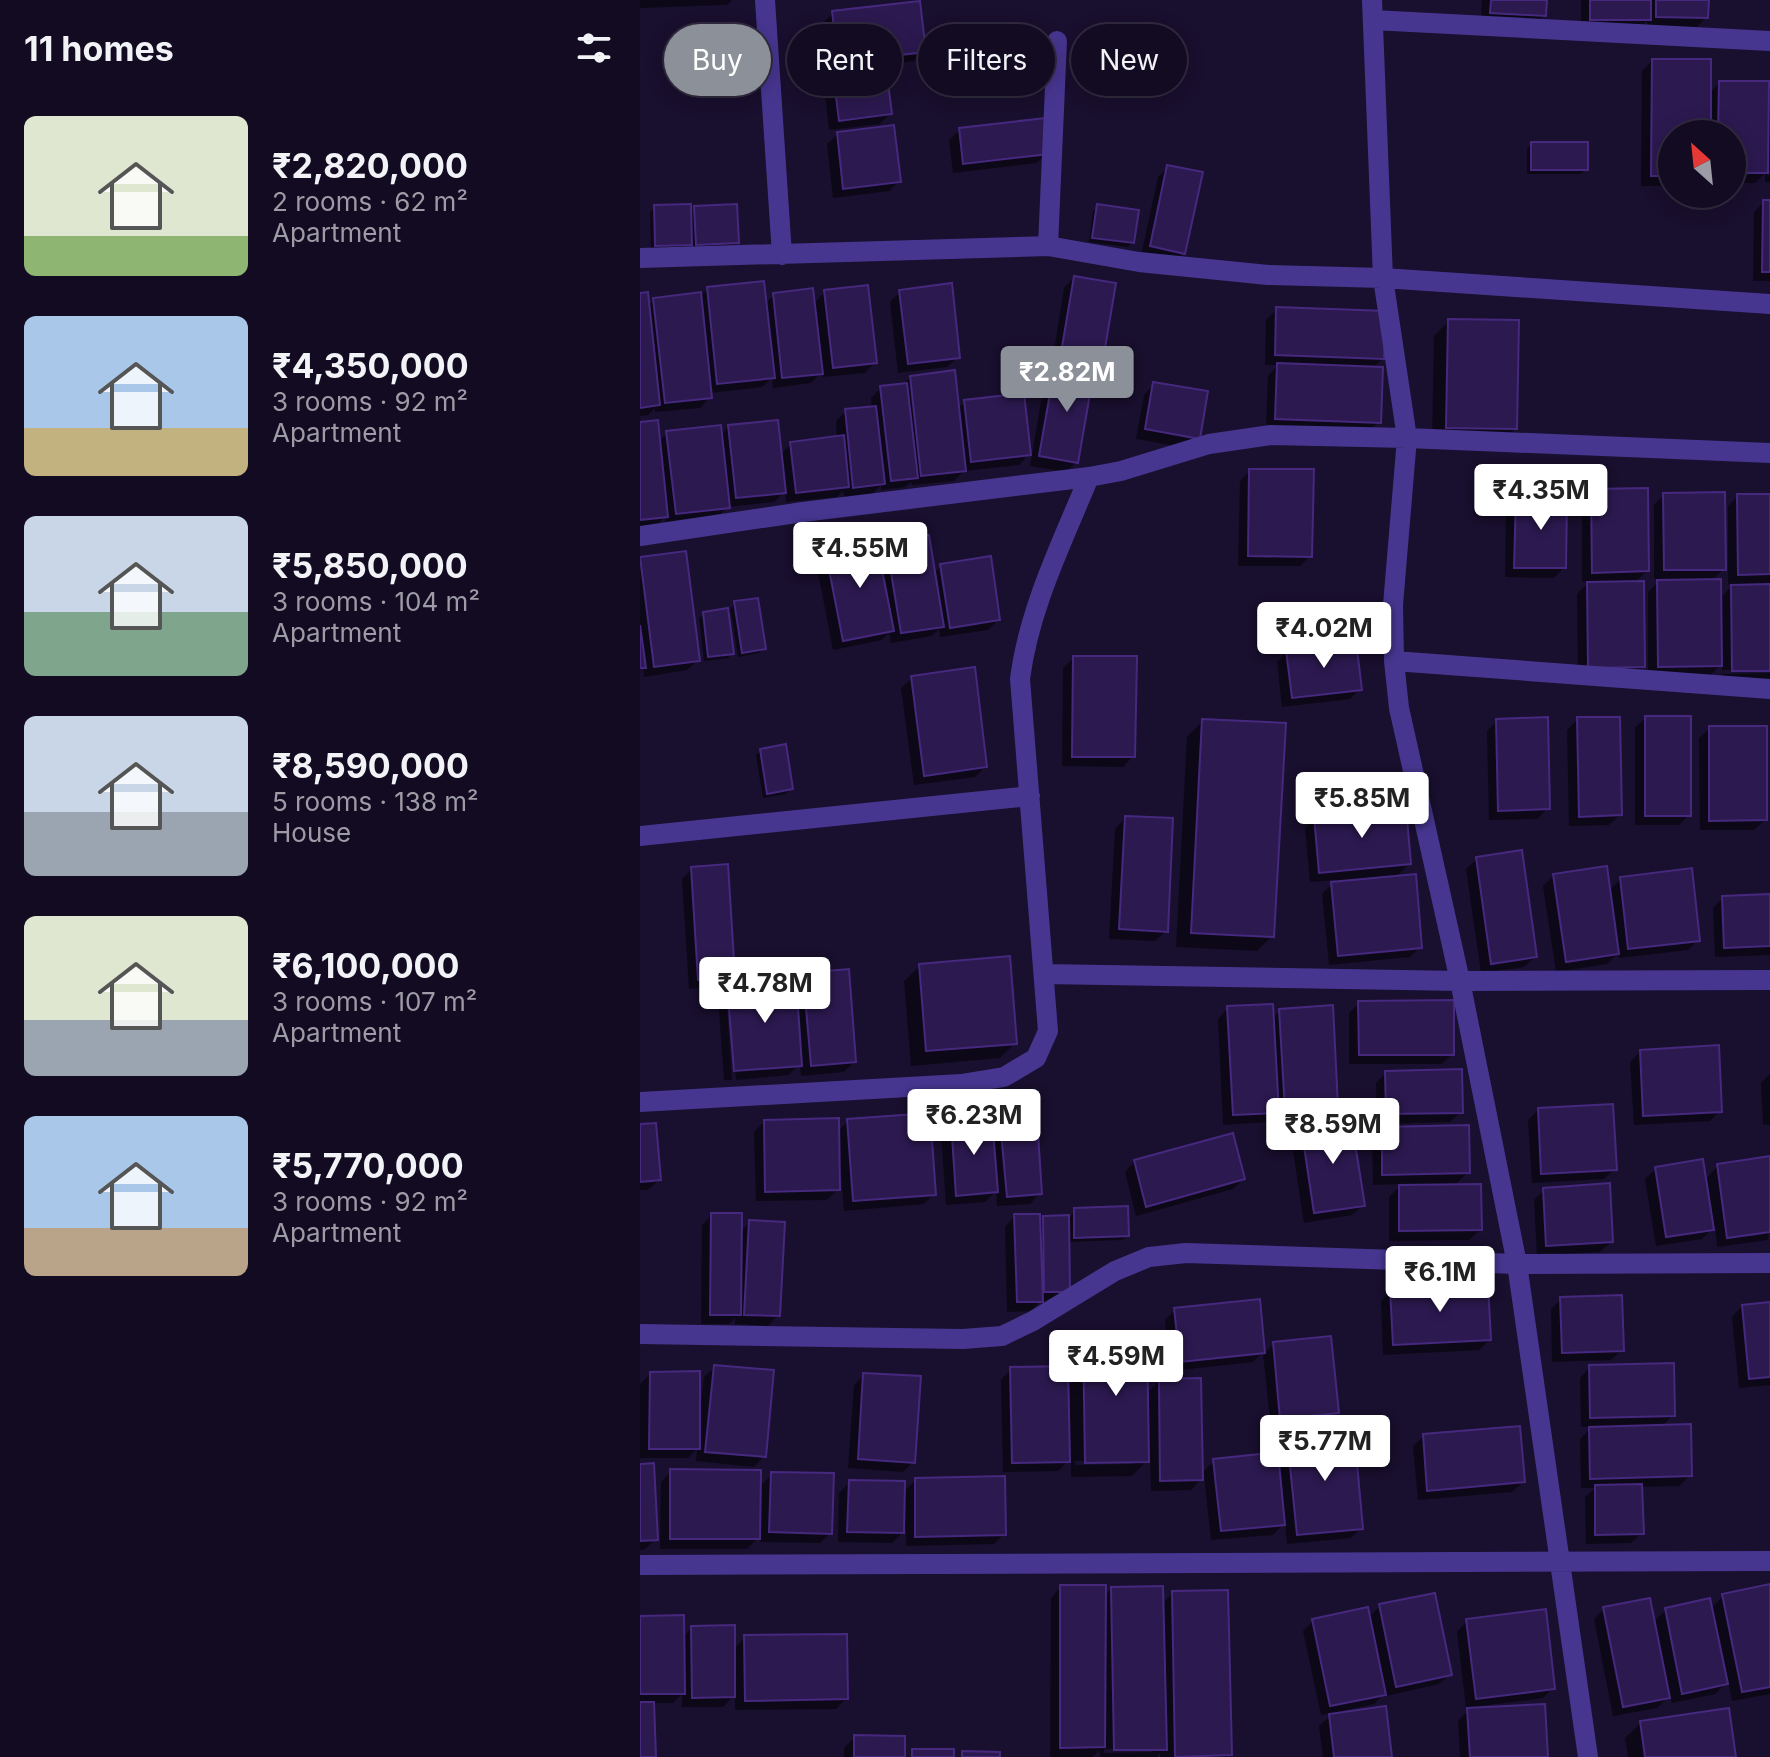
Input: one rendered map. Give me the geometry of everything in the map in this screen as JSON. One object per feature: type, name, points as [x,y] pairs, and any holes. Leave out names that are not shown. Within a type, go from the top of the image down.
[{"type":"street","points":[[765,0],[782,255]]},
{"type":"street","points":[[1588,1757],[1517,1264],[1460,981],[1399,708],[1393,605],[1407,438],[1383,278],[1373,10],[1770,41]]},
{"type":"street","points":[[1048,246],[1057,41]]},
{"type":"street","points":[[640,258],[1048,246],[1214,271],[1383,278],[1770,304]]},
{"type":"street","points":[[640,536],[818,510],[1089,477],[1121,471],[1209,444],[1271,435],[1770,453]]},
{"type":"street","points":[[640,1102],[961,1084],[1004,1077],[1036,1058],[1048,1031],[1020,679],[1025,642],[1036,606],[1089,477]]},
{"type":"street","points":[[1394,661],[1770,689]]},
{"type":"street","points":[[640,836],[1030,796]]},
{"type":"street","points":[[1044,974],[1460,981],[1770,980]]},
{"type":"street","points":[[640,1334],[963,1339],[1002,1336],[1033,1321],[1115,1271],[1149,1257],[1186,1253],[1517,1264],[1770,1263]]},
{"type":"street","points":[[640,1565],[1770,1561]]},
{"type":"building","points":[[1491,0],[1547,0],[1546,16],[1490,13]]},
{"type":"building","points":[[1590,0],[1651,0],[1651,20],[1590,20]]},
{"type":"building","points":[[1656,0],[1709,0],[1708,18],[1656,17]]},
{"type":"building","points":[[920,1],[923,24],[918,24],[918,53],[902,55],[902,24],[834,24],[832,11]]},
{"type":"building","points":[[1652,59],[1711,59],[1711,120],[1658,120],[1658,176],[1651,176]]},
{"type":"building","points":[[1719,81],[1769,81],[1768,173],[1746,173],[1746,120],[1718,120]]},
{"type":"building","points":[[836,96],[890,96],[892,114],[839,121]]},
{"type":"building","points":[[1045,118],[1049,154],[963,164],[959,128]]},
{"type":"building","points":[[894,125],[901,182],[843,189],[837,132]]},
{"type":"building","points":[[1531,142],[1588,142],[1588,170],[1531,170]]},
{"type":"building","points":[[1167,165],[1203,172],[1185,254],[1150,246]]},
{"type":"building","points":[[1763,200],[1770,200],[1770,272],[1762,272]]},
{"type":"building","points":[[691,204],[692,245],[655,246],[654,205]]},
{"type":"building","points":[[737,204],[739,243],[696,245],[694,206]]},
{"type":"building","points":[[1097,204],[1139,210],[1134,243],[1092,238]]},
{"type":"building","points":[[1074,276],[1116,283],[1103,360],[1061,353]]},
{"type":"building","points":[[764,281],[775,378],[717,384],[707,287]]},
{"type":"building","points":[[952,283],[960,358],[908,364],[899,290]]},
{"type":"building","points":[[868,285],[877,363],[833,368],[824,290]]},
{"type":"building","points":[[813,288],[823,374],[782,378],[773,293]]},
{"type":"building","points":[[648,292],[660,405],[640,408],[640,293]]},
{"type":"building","points":[[701,292],[712,398],[665,403],[653,298]]},
{"type":"building","points":[[1276,307],[1386,311],[1384,359],[1275,355]]},
{"type":"building","points":[[1448,319],[1519,320],[1517,429],[1446,428]]},
{"type":"building","points":[[1277,363],[1383,367],[1381,423],[1275,419]]},
{"type":"building","points":[[1055,365],[1094,371],[1078,463],[1039,456]]},
{"type":"building","points":[[955,370],[966,471],[921,476],[910,376]]},
{"type":"building","points":[[1153,382],[1208,391],[1200,439],[1145,429]]},
{"type":"building","points":[[907,383],[918,478],[891,481],[880,386]]},
{"type":"building","points":[[1024,393],[1031,455],[971,462],[964,400]]},
{"type":"building","points":[[876,406],[885,484],[853,488],[845,409]]},
{"type":"building","points":[[658,420],[668,517],[640,520],[640,422]]},
{"type":"building","points":[[778,420],[786,493],[736,498],[728,425]]},
{"type":"building","points":[[721,425],[730,508],[676,514],[666,431]]},
{"type":"building","points":[[844,435],[849,487],[796,493],[790,442]]},
{"type":"building","points":[[1249,469],[1314,469],[1312,557],[1248,556]]},
{"type":"building","points":[[1648,488],[1649,571],[1592,573],[1591,489]]},
{"type":"building","points":[[1725,492],[1726,570],[1664,570],[1663,493]]},
{"type":"building","points":[[1737,494],[1770,494],[1770,574],[1738,575]]},
{"type":"building","points":[[1516,496],[1567,496],[1566,568],[1514,568]]},
{"type":"building","points":[[929,535],[944,627],[901,633],[886,542]]},
{"type":"building","points":[[876,539],[894,631],[843,641],[825,549]]},
{"type":"building","points":[[686,551],[700,661],[654,667],[640,557]]},
{"type":"building","points":[[991,556],[1000,620],[950,628],[940,564]]},
{"type":"building","points":[[1721,579],[1722,666],[1658,667],[1657,580]]},
{"type":"building","points":[[1644,581],[1645,667],[1588,668],[1587,582]]},
{"type":"building","points":[[1770,584],[1770,671],[1732,671],[1731,585]]},
{"type":"building","points":[[758,598],[766,649],[742,653],[734,601]]},
{"type":"building","points":[[728,608],[734,654],[708,657],[703,612]]},
{"type":"building","points":[[640,625],[646,668],[640,668]]},
{"type":"building","points":[[1356,641],[1362,690],[1292,698],[1286,650]]},
{"type":"building","points":[[1073,656],[1137,656],[1135,757],[1072,757]]},
{"type":"building","points":[[975,667],[987,767],[924,776],[911,676]]},
{"type":"building","points":[[1645,716],[1691,716],[1691,816],[1645,816]]},
{"type":"building","points":[[1548,717],[1550,809],[1498,811],[1496,719]]},
{"type":"building","points":[[1577,717],[1620,717],[1622,815],[1579,817]]},
{"type":"building","points":[[1202,719],[1286,723],[1274,937],[1191,933]]},
{"type":"building","points":[[1709,726],[1767,726],[1767,820],[1709,821]]},
{"type":"building","points":[[786,744],[793,789],[767,794],[760,749]]},
{"type":"building","points":[[1406,807],[1411,864],[1319,873],[1314,816]]},
{"type":"building","points":[[1125,816],[1173,818],[1168,932],[1119,929]]},
{"type":"building","points":[[1522,850],[1537,957],[1491,964],[1476,857]]},
{"type":"building","points":[[728,864],[735,977],[698,980],[691,867]]},
{"type":"building","points":[[1607,866],[1619,954],[1566,962],[1553,874]]},
{"type":"building","points":[[1692,868],[1700,941],[1628,949],[1620,877]]},
{"type":"building","points":[[1416,874],[1422,948],[1338,956],[1331,882]]},
{"type":"building","points":[[1770,894],[1770,946],[1724,948],[1722,896]]},
{"type":"building","points":[[1010,956],[1017,1044],[926,1051],[919,964]]},
{"type":"building","points":[[849,969],[856,1062],[811,1066],[803,973]]},
{"type":"building","points":[[796,978],[802,1066],[734,1071],[727,984]]},
{"type":"building","points":[[1454,1000],[1454,1055],[1359,1055],[1358,1001]]},
{"type":"building","points":[[1273,1004],[1279,1113],[1233,1115],[1227,1006]]},
{"type":"building","points":[[1333,1005],[1338,1107],[1285,1110],[1279,1009]]},
{"type":"building","points":[[1719,1045],[1722,1112],[1643,1116],[1640,1050]]},
{"type":"building","points":[[1462,1069],[1463,1113],[1386,1114],[1385,1071]]},
{"type":"building","points":[[1613,1104],[1617,1170],[1541,1174],[1538,1108]]},
{"type":"building","points":[[930,1113],[936,1195],[853,1201],[847,1119]]},
{"type":"building","points":[[839,1118],[840,1190],[765,1192],[764,1120]]},
{"type":"building","points":[[992,1118],[998,1192],[956,1196],[951,1121]]},
{"type":"building","points":[[1037,1118],[1042,1194],[1007,1197],[1000,1121]]},
{"type":"building","points":[[1351,1118],[1365,1206],[1314,1213],[1301,1126]]},
{"type":"building","points":[[656,1123],[661,1180],[640,1182],[640,1124]]},
{"type":"building","points":[[1469,1125],[1470,1173],[1382,1175],[1382,1127]]},
{"type":"building","points":[[1233,1133],[1245,1179],[1146,1207],[1134,1160]]},
{"type":"building","points":[[1770,1156],[1770,1232],[1727,1238],[1717,1164]]},
{"type":"building","points":[[1703,1159],[1714,1230],[1666,1237],[1655,1167]]},
{"type":"building","points":[[1610,1183],[1613,1242],[1546,1246],[1543,1188]]},
{"type":"building","points":[[1481,1184],[1482,1230],[1399,1231],[1399,1185]]},
{"type":"building","points":[[1128,1206],[1129,1236],[1074,1238],[1074,1208]]},
{"type":"building","points":[[711,1213],[742,1213],[741,1315],[710,1315]]},
{"type":"building","points":[[1014,1214],[1040,1214],[1043,1302],[1017,1302]]},
{"type":"building","points":[[1069,1215],[1070,1292],[1044,1292],[1043,1216]]},
{"type":"building","points":[[749,1220],[785,1222],[780,1316],[744,1315]]},
{"type":"building","points":[[1488,1284],[1491,1340],[1393,1345],[1390,1289]]},
{"type":"building","points":[[1622,1295],[1624,1351],[1562,1353],[1560,1297]]},
{"type":"building","points":[[1260,1299],[1265,1353],[1180,1362],[1174,1308]]},
{"type":"building","points":[[1770,1302],[1770,1377],[1749,1379],[1742,1305]]},
{"type":"building","points":[[1147,1332],[1149,1462],[1085,1463],[1083,1333]]},
{"type":"building","points":[[1331,1336],[1339,1413],[1280,1419],[1273,1342]]},
{"type":"building","points":[[1674,1363],[1675,1416],[1590,1418],[1589,1365]]},
{"type":"building","points":[[714,1365],[774,1370],[766,1457],[705,1452]]},
{"type":"building","points":[[1068,1366],[1070,1462],[1012,1463],[1010,1367]]},
{"type":"building","points":[[700,1371],[700,1449],[649,1449],[650,1372]]},
{"type":"building","points":[[863,1373],[921,1376],[915,1463],[858,1459]]},
{"type":"building","points":[[1201,1378],[1203,1480],[1160,1481],[1159,1379]]},
{"type":"building","points":[[1691,1424],[1692,1476],[1590,1479],[1589,1427]]},
{"type":"building","points":[[1520,1426],[1525,1482],[1427,1491],[1423,1434]]},
{"type":"building","points":[[1354,1430],[1363,1529],[1297,1535],[1287,1437]]},
{"type":"building","points":[[1278,1452],[1285,1525],[1221,1531],[1213,1459]]},
{"type":"building","points":[[654,1463],[658,1540],[640,1541],[640,1464]]},
{"type":"building","points":[[670,1469],[761,1470],[760,1539],[670,1539]]},
{"type":"building","points":[[771,1472],[834,1473],[832,1534],[769,1532]]},
{"type":"building","points":[[1005,1476],[1006,1535],[915,1537],[915,1478]]},
{"type":"building","points":[[849,1480],[905,1481],[904,1533],[847,1532]]},
{"type":"building","points":[[1642,1484],[1644,1534],[1595,1535],[1595,1485]]},
{"type":"building","points":[[1770,1584],[1770,1687],[1742,1692],[1722,1594]]},
{"type":"building","points":[[1060,1585],[1106,1585],[1105,1747],[1060,1748]]},
{"type":"building","points":[[1163,1586],[1167,1750],[1114,1750],[1111,1587]]},
{"type":"building","points":[[1228,1590],[1232,1755],[1175,1757],[1172,1591]]},
{"type":"building","points":[[1435,1593],[1452,1675],[1396,1687],[1379,1604]]},
{"type":"building","points":[[1650,1598],[1670,1698],[1623,1707],[1603,1607]]},
{"type":"building","points":[[1710,1598],[1728,1684],[1682,1694],[1665,1608]]},
{"type":"building","points":[[1368,1607],[1386,1695],[1330,1706],[1312,1619]]},
{"type":"building","points":[[1546,1609],[1555,1689],[1476,1699],[1466,1619]]},
{"type":"building","points":[[684,1615],[685,1694],[640,1694],[640,1616]]},
{"type":"building","points":[[735,1625],[735,1697],[692,1698],[691,1626]]},
{"type":"building","points":[[847,1634],[848,1699],[745,1701],[744,1635]]},
{"type":"building","points":[[640,1702],[654,1702],[656,1757],[640,1757]]},
{"type":"building","points":[[1545,1704],[1548,1757],[1470,1757],[1467,1708]]},
{"type":"building","points":[[1386,1706],[1392,1757],[1334,1757],[1329,1714]]},
{"type":"building","points":[[1729,1708],[1736,1757],[1645,1757],[1640,1721]]},
{"type":"building","points":[[854,1735],[905,1736],[905,1757],[854,1757]]},
{"type":"building","points":[[912,1749],[954,1749],[954,1757],[912,1757]]},
{"type":"building","points":[[962,1751],[1000,1752],[1000,1757],[962,1757]]}]
